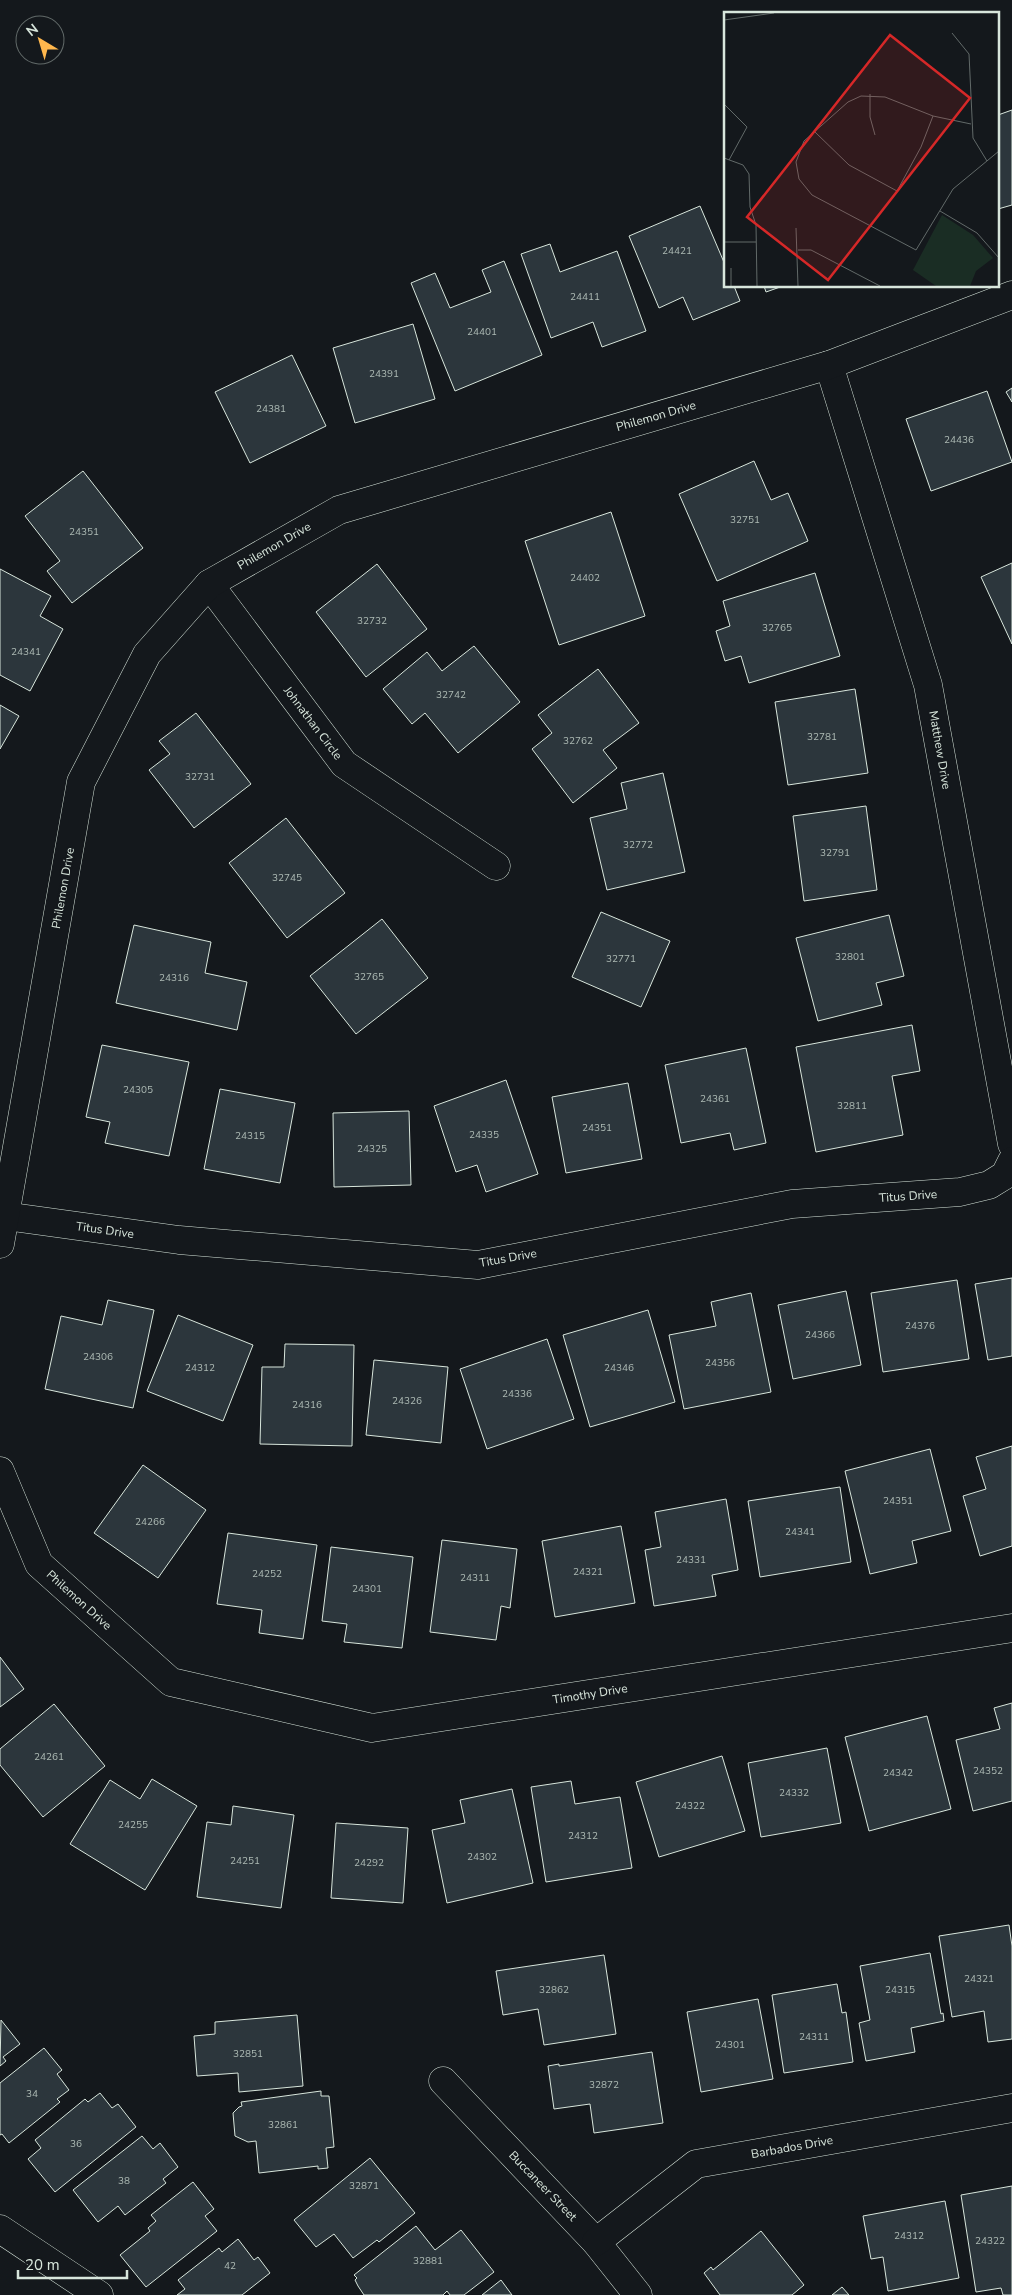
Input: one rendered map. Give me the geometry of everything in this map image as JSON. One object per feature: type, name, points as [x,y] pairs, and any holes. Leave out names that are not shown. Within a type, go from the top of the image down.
[{"type":"street","name":"Philemon Drive","points":[[0,1244],[81,782],[147,654],[208,584],[339,510],[829,365],[1012,295]]},
{"type":"street","name":"Matthew Drive","points":[[829,365],[928,685],[1012,1144]]},
{"type":"street","name":"Johnathan Circle","points":[[208,584],[344,764],[496,866]]},
{"type":"street","name":"Titus Drive","points":[[5,1216],[179,1240],[478,1265],[792,1204],[960,1192],[989,1185],[1008,1168]]},
{"type":"street","name":"Philemon Drive","points":[[0,1472],[39,1564],[170,1682]]},
{"type":"street","name":"Timothy Drive","points":[[170,1682],[372,1728],[1012,1628]]},
{"type":"street","name":"Buccaneer Street","points":[[443,2081],[596,2242],[638,2295]]},
{"type":"street","name":"Barbados Drive","points":[[596,2242],[696,2164],[1012,2108]]},
{"type":"street","points":[[0,2229],[99,2295]]},
{"type":"building","points":[[1012,110],[1012,205],[1000,208],[1000,114]]},
{"type":"building","points":[[700,206],[724,262],[724,288],[735,288],[740,301],[693,320],[683,297],[659,308],[629,236]]},
{"type":"building","points":[[550,244],[560,272],[617,251],[646,331],[602,347],[593,322],[551,338],[521,254]]},
{"type":"building","points":[[504,261],[542,355],[455,391],[411,283],[435,273],[450,308],[491,292],[482,270]]},
{"type":"building","points":[[765,288],[777,288],[766,292]]},
{"type":"building","points":[[413,324],[435,399],[355,423],[333,348]]},
{"type":"building","points":[[292,355],[326,426],[250,463],[215,392]]},
{"type":"building","points":[[1012,388],[1012,402],[1006,392]]},
{"type":"building","points":[[987,391],[1012,462],[931,491],[906,419]]},
{"type":"building","points":[[754,461],[771,500],[788,493],[808,541],[717,581],[679,494]]},
{"type":"building","points":[[83,471],[143,548],[72,603],[47,571],[60,561],[25,516]]},
{"type":"building","points":[[611,512],[645,616],[559,645],[525,541]]},
{"type":"building","points":[[1012,563],[1012,644],[981,577]]},
{"type":"building","points":[[377,564],[427,629],[366,677],[316,612]]},
{"type":"building","points":[[0,569],[51,596],[40,616],[63,629],[30,691],[0,675]]},
{"type":"building","points":[[815,573],[840,656],[749,683],[741,656],[725,661],[716,631],[730,626],[723,601]]},
{"type":"building","points":[[474,646],[520,702],[458,753],[425,713],[412,724],[383,689],[427,652],[442,671]]},
{"type":"building","points":[[598,669],[639,723],[603,750],[617,768],[573,803],[532,749],[552,733],[538,715]]},
{"type":"building","points":[[855,689],[868,773],[788,785],[775,702]]},
{"type":"building","points":[[0,705],[19,716],[0,749]]},
{"type":"building","points":[[196,713],[251,784],[194,828],[149,770],[170,754],[159,741]]},
{"type":"building","points":[[663,773],[685,872],[607,890],[590,818],[627,809],[621,783]]},
{"type":"building","points":[[866,806],[877,890],[804,901],[793,816]]},
{"type":"building","points":[[286,818],[345,893],[287,938],[229,863]]},
{"type":"building","points":[[601,912],[670,941],[641,1007],[572,977]]},
{"type":"building","points":[[889,915],[904,976],[876,983],[882,1005],[818,1021],[796,938]]},
{"type":"building","points":[[382,919],[428,978],[356,1034],[310,976]]},
{"type":"building","points":[[134,925],[211,942],[205,973],[247,982],[237,1030],[116,1003]]},
{"type":"building","points":[[912,1025],[920,1071],[892,1076],[903,1135],[816,1152],[796,1047]]},
{"type":"building","points":[[102,1045],[189,1062],[169,1156],[105,1143],[110,1122],[86,1117]]},
{"type":"building","points":[[746,1048],[766,1143],[734,1150],[730,1133],[681,1143],[665,1065]]},
{"type":"building","points":[[506,1080],[538,1174],[486,1192],[477,1165],[456,1172],[434,1106]]},
{"type":"building","points":[[628,1083],[642,1159],[566,1173],[552,1097]]},
{"type":"building","points":[[220,1089],[295,1103],[280,1183],[204,1169]]},
{"type":"building","points":[[409,1111],[411,1185],[334,1187],[333,1113]]},
{"type":"building","points":[[1012,1278],[1012,1356],[988,1360],[975,1284]]},
{"type":"building","points":[[957,1280],[969,1359],[883,1372],[871,1293]]},
{"type":"building","points":[[846,1291],[861,1365],[793,1379],[778,1305]]},
{"type":"building","points":[[751,1293],[771,1392],[684,1409],[669,1335],[716,1326],[711,1302]]},
{"type":"building","points":[[108,1300],[154,1310],[133,1408],[45,1389],[61,1316],[102,1325]]},
{"type":"building","points":[[648,1310],[675,1402],[590,1427],[563,1335]]},
{"type":"building","points":[[178,1315],[253,1345],[223,1421],[147,1391]]},
{"type":"building","points":[[547,1339],[574,1419],[487,1449],[460,1369]]},
{"type":"building","points":[[285,1344],[354,1345],[352,1446],[260,1444],[262,1367],[284,1367]]},
{"type":"building","points":[[374,1360],[448,1367],[441,1443],[366,1435]]},
{"type":"building","points":[[1012,1446],[1012,1546],[980,1556],[963,1496],[986,1489],[976,1457]]},
{"type":"building","points":[[930,1449],[951,1531],[912,1541],[917,1563],[870,1574],[845,1471]]},
{"type":"building","points":[[143,1465],[206,1510],[158,1578],[94,1533]]},
{"type":"building","points":[[840,1487],[851,1562],[760,1577],[748,1501]]},
{"type":"building","points":[[726,1499],[738,1570],[712,1575],[716,1596],[654,1606],[645,1550],[661,1547],[655,1512]]},
{"type":"building","points":[[621,1526],[635,1603],[555,1617],[542,1541]]},
{"type":"building","points":[[228,1533],[317,1545],[303,1639],[259,1633],[262,1610],[217,1604]]},
{"type":"building","points":[[442,1540],[517,1549],[510,1608],[501,1606],[496,1640],[430,1632]]},
{"type":"building","points":[[331,1547],[413,1557],[402,1648],[344,1642],[347,1624],[322,1621]]},
{"type":"building","points":[[0,1657],[24,1689],[0,1707]]},
{"type":"building","points":[[1012,1703],[1012,1801],[973,1811],[956,1740],[1000,1729],[994,1708]]},
{"type":"building","points":[[54,1704],[105,1766],[43,1817],[0,1765],[0,1749]]},
{"type":"building","points":[[927,1716],[951,1809],[869,1831],[845,1737]]},
{"type":"building","points":[[827,1748],[841,1823],[761,1837],[748,1763]]},
{"type":"building","points":[[722,1756],[745,1831],[659,1857],[636,1782]]},
{"type":"building","points":[[152,1779],[197,1806],[145,1890],[70,1844],[110,1780],[140,1799]]},
{"type":"building","points":[[571,1781],[575,1804],[620,1797],[632,1868],[546,1882],[531,1787]]},
{"type":"building","points":[[512,1789],[533,1883],[447,1903],[432,1830],[465,1823],[460,1800]]},
{"type":"building","points":[[233,1806],[294,1815],[281,1908],[197,1897],[207,1822],[231,1825]]},
{"type":"building","points":[[336,1823],[408,1828],[403,1903],[331,1898]]},
{"type":"building","points":[[1009,1925],[1012,1946],[1012,2039],[988,2042],[984,2011],[952,2017],[939,1936]]},
{"type":"building","points":[[930,1953],[941,2014],[943,2013],[944,2021],[911,2028],[915,2052],[866,2061],[859,2023],[870,2020],[860,1966]]},
{"type":"building","points":[[604,1955],[616,2034],[544,2045],[538,2009],[503,2015],[496,1971]]},
{"type":"building","points":[[837,1984],[842,2013],[846,2012],[853,2062],[784,2073],[772,1995]]},
{"type":"building","points":[[758,1999],[773,2079],[701,2092],[687,2012]]},
{"type":"building","points":[[297,2015],[303,2086],[239,2092],[238,2073],[197,2076],[194,2036],[215,2034],[215,2022]]},
{"type":"building","points":[[1,2020],[20,2044],[3,2057],[6,2061],[0,2066]]},
{"type":"building","points":[[44,2048],[62,2070],[57,2074],[69,2090],[57,2099],[60,2102],[9,2143],[2,2134],[0,2135],[0,2083]]},
{"type":"building","points":[[652,2052],[663,2123],[594,2133],[590,2104],[554,2109],[548,2066]]},
{"type":"building","points":[[321,2091],[321,2096],[329,2096],[334,2147],[326,2148],[328,2168],[318,2169],[318,2166],[259,2173],[256,2141],[248,2142],[235,2136],[233,2113],[242,2106],[241,2102]]},
{"type":"building","points":[[100,2093],[112,2108],[118,2104],[136,2127],[55,2192],[28,2159],[41,2148],[35,2140],[85,2099],[88,2102]]},
{"type":"building","points":[[142,2136],[153,2149],[160,2143],[178,2167],[163,2179],[166,2183],[125,2215],[118,2206],[98,2222],[73,2190]]},
{"type":"building","points":[[370,2158],[415,2213],[379,2242],[377,2240],[353,2258],[334,2234],[316,2247],[294,2220]]},
{"type":"building","points":[[193,2182],[214,2209],[205,2216],[217,2231],[146,2287],[120,2255],[150,2231],[148,2228],[156,2221],[151,2215]]},
{"type":"building","points":[[1012,2186],[1012,2295],[1003,2295],[1001,2288],[976,2292],[961,2195]]},
{"type":"building","points":[[945,2201],[959,2278],[888,2291],[883,2257],[871,2259],[863,2216]]},
{"type":"building","points":[[416,2226],[435,2250],[461,2230],[494,2272],[464,2295],[450,2295],[447,2291],[443,2295],[364,2295],[354,2275]]},
{"type":"building","points":[[761,2231],[804,2285],[792,2295],[720,2295],[704,2273],[711,2267],[713,2270]]},
{"type":"building","points":[[238,2239],[254,2260],[258,2257],[270,2273],[242,2295],[177,2295],[185,2289],[178,2280],[219,2248],[222,2252]]},
{"type":"building","points":[[501,2280],[512,2295],[482,2295]]},
{"type":"building","points":[[842,2287],[849,2295],[832,2295]]}]
